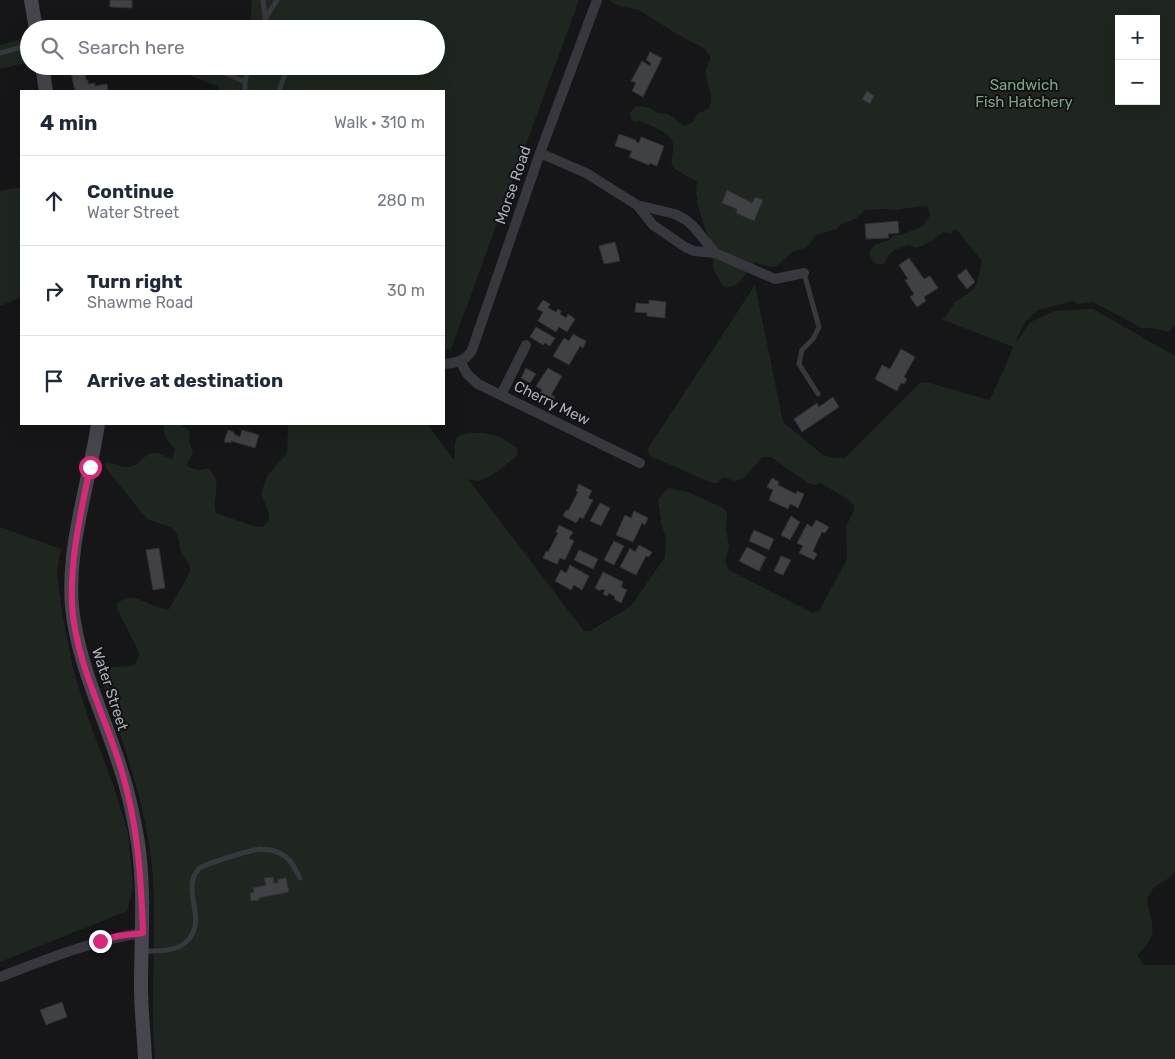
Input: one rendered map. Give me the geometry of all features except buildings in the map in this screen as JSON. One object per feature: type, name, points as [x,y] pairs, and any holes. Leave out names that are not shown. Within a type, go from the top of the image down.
[{"type":"main road","points":[[31,0],[34,20]]},
{"type":"main road","points":[[43,75],[46,90]]},
{"type":"main road","name":"Water Street","points":[[98,425],[73,561],[72,607],[87,679],[121,770],[132,811],[142,880],[141,988],[145,1059]]},
{"type":"street","name":"Morse Road","points":[[460,361],[469,356],[472,350],[540,153],[597,0]]},
{"type":"street","points":[[540,153],[586,173],[637,205],[675,214],[686,220],[715,253]]},
{"type":"street","points":[[637,205],[653,225],[694,251],[715,253],[775,279],[804,273]]},
{"type":"street","points":[[502,395],[526,345]]},
{"type":"street","points":[[445,364],[460,361]]},
{"type":"street","name":"Cherry Mew","points":[[460,361],[470,378],[478,384],[640,463]]},
{"type":"street","points":[[0,977],[79,947],[118,936],[143,933]]},
{"type":"lane","points":[[263,0],[265,18]]},
{"type":"lane","points":[[265,18],[277,0]]},
{"type":"lane","points":[[0,53],[20,47]]},
{"type":"lane","points":[[229,75],[245,82]]},
{"type":"lane","points":[[245,90],[247,75]]},
{"type":"lane","points":[[279,90],[285,75]]},
{"type":"lane","points":[[804,273],[819,327],[813,338],[802,350],[799,364],[818,394]]},
{"type":"lane","points":[[142,951],[176,948],[189,939],[194,931],[196,922],[192,886],[194,875],[198,869],[208,864],[259,849],[271,850],[292,861],[300,878]]},
{"type":"green space","points":[[252,0],[579,0],[451,349],[445,350],[445,90],[218,90],[219,87],[189,75],[445,75],[445,20],[251,20]]},
{"type":"green space","name":"Sandwich Fish Hatchery","points":[[610,0],[1175,0],[1175,325],[1169,332],[1142,328],[1093,302],[1077,304],[1073,301],[1038,310],[1025,322],[1015,344],[1030,322],[1055,311],[1093,309],[1175,356],[1175,871],[1154,888],[1148,898],[1153,930],[1147,944],[1137,955],[1144,965],[1175,965],[1175,1059],[155,1059],[153,1034],[154,908],[151,858],[136,785],[98,668],[130,666],[135,664],[139,656],[138,650],[117,609],[117,604],[123,599],[136,598],[155,606],[169,609],[190,569],[181,551],[175,530],[146,518],[105,467],[106,463],[129,467],[153,453],[172,459],[175,450],[167,440],[163,428],[165,425],[182,425],[190,432],[189,441],[193,452],[187,466],[197,470],[207,468],[216,479],[216,513],[253,526],[263,527],[269,520],[268,510],[261,494],[267,476],[287,453],[288,425],[428,425],[454,460],[457,437],[473,433],[490,434],[500,437],[517,448],[518,455],[491,476],[478,481],[468,479],[584,631],[590,631],[631,606],[665,557],[666,539],[658,500],[668,488],[688,492],[723,508],[727,513],[726,528],[729,547],[725,561],[729,570],[813,613],[819,611],[847,559],[846,526],[854,511],[854,506],[849,500],[821,483],[815,485],[808,483],[771,457],[762,457],[744,478],[734,481],[723,477],[718,483],[712,483],[650,456],[647,450],[755,285],[783,422],[823,455],[833,458],[845,458],[920,383],[926,382],[989,400],[994,390],[1013,347],[941,319],[945,317],[955,302],[973,290],[982,261],[956,229],[951,234],[943,232],[935,239],[917,248],[909,245],[894,250],[885,263],[880,265],[873,262],[869,252],[874,245],[889,240],[894,235],[901,235],[923,226],[930,215],[928,207],[865,210],[855,219],[840,225],[837,229],[816,235],[807,247],[792,252],[777,266],[772,267],[755,263],[734,286],[723,286],[714,271],[711,246],[698,206],[697,182],[673,167],[673,145],[670,137],[651,126],[639,121],[635,122],[631,119],[630,113],[635,107],[639,106],[650,108],[658,113],[668,114],[684,126],[693,122],[698,113],[707,109],[710,104],[711,97],[706,67],[710,61],[710,56],[705,49],[639,10],[623,7]]},
{"type":"green space","points":[[20,39],[20,64],[0,69],[0,45]]},
{"type":"green space","points":[[20,187],[20,297],[0,306],[0,191]]},
{"type":"green space","points":[[0,527],[61,549],[57,571],[62,613],[73,668],[88,718],[114,787],[128,832],[133,888],[127,911],[0,962]]},
{"type":"route","points":[[90,467],[76,535],[73,561],[72,607],[87,679],[121,770],[132,811],[142,880],[143,933],[118,936],[100,941]]}]
